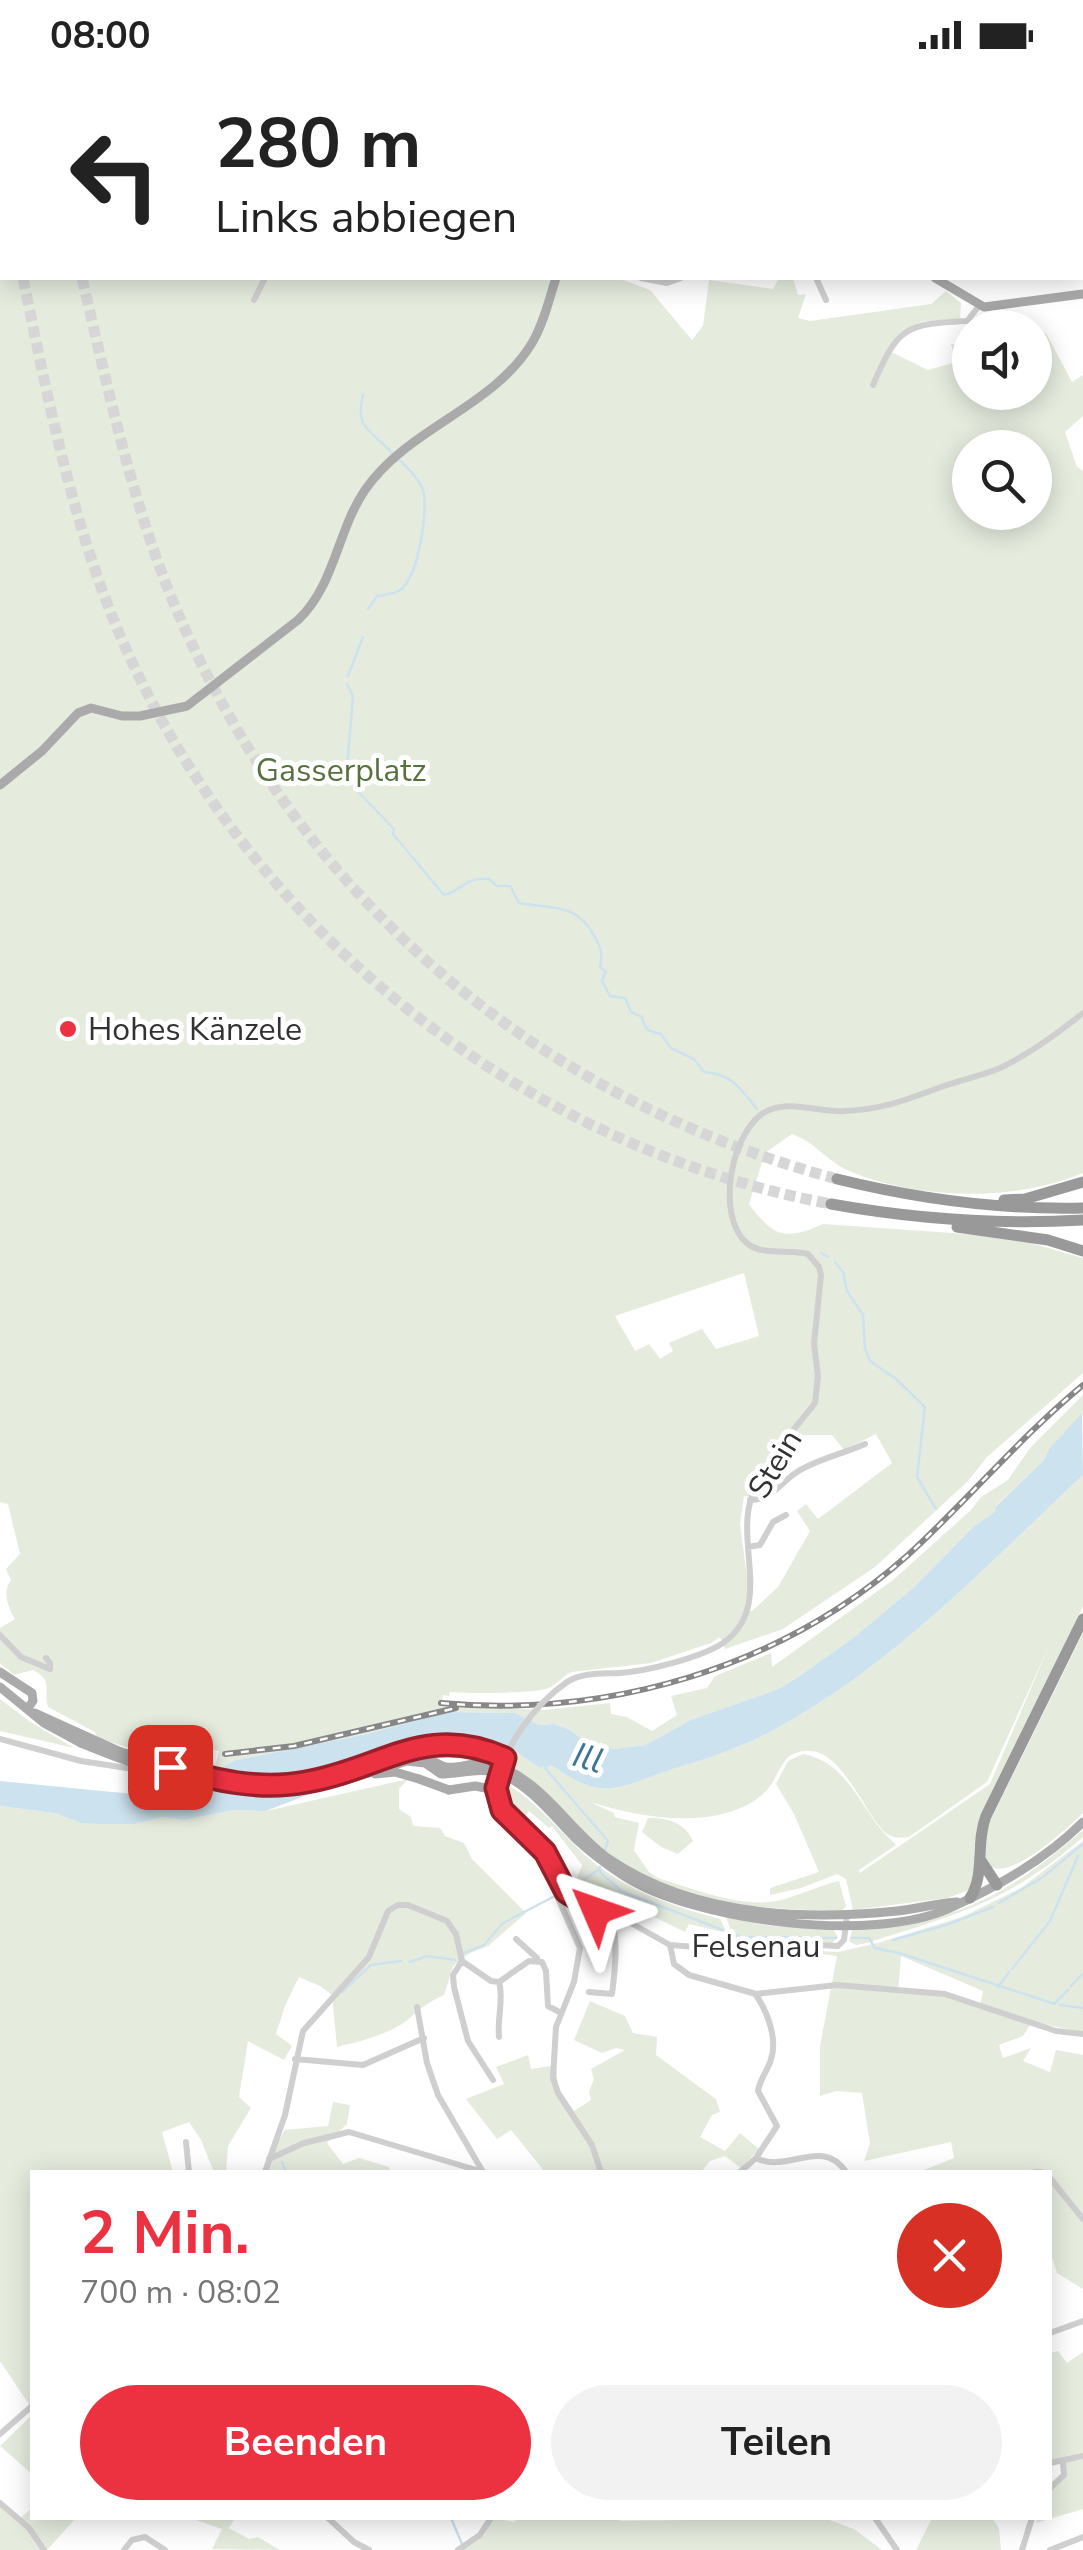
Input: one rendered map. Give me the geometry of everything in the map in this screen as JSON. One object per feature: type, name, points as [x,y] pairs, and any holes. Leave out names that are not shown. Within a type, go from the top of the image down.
[{"type":"highway","points":[[837,1179],[965,1204],[1080,1214]]},
{"type":"highway","points":[[965,1204],[1025,1199],[1083,1182]]},
{"type":"highway","points":[[832,1204],[920,1218],[984,1222],[1080,1214]]},
{"type":"highway","points":[[920,1218],[932,1224],[1048,1240],[1083,1251]]},
{"type":"highway","points":[[965,1900],[979,1880],[981,1832],[986,1816],[1083,1620]]},
{"type":"highway","points":[[980,1863],[993,1886]]},
{"type":"main road","points":[[0,786],[42,751],[78,713],[91,708],[140,716],[188,706],[298,620],[325,584],[356,505],[380,471],[489,390],[520,360],[539,329],[555,280]]},
{"type":"main road","points":[[938,280],[979,306],[990,308],[1083,294]]},
{"type":"main road","points":[[0,1672],[30,1690],[30,1710]]},
{"type":"main road","points":[[0,1686],[44,1723],[83,1740],[188,1780],[250,1792],[278,1792],[343,1781],[407,1761],[442,1769],[477,1762],[504,1768],[536,1790],[606,1856],[664,1889],[736,1909],[846,1919],[965,1900],[1044,1856],[1083,1822]]},
{"type":"main road","points":[[83,1740],[147,1761],[248,1784],[306,1782],[406,1755],[424,1756],[442,1769]]},
{"type":"main road","points":[[388,1759],[422,1746],[451,1742],[505,1758]]},
{"type":"main road","points":[[434,1785],[442,1769]]},
{"type":"main road","points":[[367,1774],[390,1772],[450,1790],[481,1786],[496,1789]]},
{"type":"street","points":[[254,300],[263,280]]},
{"type":"street","points":[[649,280],[666,284],[676,280]]},
{"type":"street","points":[[817,280],[826,300]]},
{"type":"street","points":[[873,385],[892,348],[906,331],[928,322],[967,321],[979,306]]},
{"type":"street","name":"Stein","points":[[505,1758],[533,1715],[567,1682],[587,1674],[644,1668],[703,1652],[724,1642],[742,1623],[750,1602],[746,1523],[750,1500],[768,1465],[818,1395],[814,1344],[820,1275],[819,1266],[808,1254],[764,1251],[748,1245],[732,1221],[730,1182],[745,1134],[766,1111],[797,1106],[842,1112],[908,1102],[1000,1068],[1032,1051],[1083,1014]]},
{"type":"street","points":[[750,1500],[770,1494],[798,1471],[865,1444]]},
{"type":"street","points":[[748,1547],[760,1545],[773,1522],[786,1515]]},
{"type":"street","points":[[0,1634],[21,1657],[50,1669],[46,1658]]},
{"type":"street","points":[[0,1739],[81,1761],[148,1773],[176,1770],[182,1764]]},
{"type":"street","points":[[496,1789],[505,1758]]},
{"type":"street","name":"Felsenau","points":[[496,1789],[502,1810],[536,1841],[566,1892],[611,1923],[612,1994],[589,1992]]},
{"type":"street","points":[[552,1863],[546,1871],[580,1948],[574,1982],[556,2027],[555,2086],[592,2145],[601,2170]]},
{"type":"street","points":[[265,2170],[285,2115],[303,2031],[369,1956],[385,1915],[392,1908],[402,1904],[420,1908],[446,1921],[456,1934],[462,1961],[491,1982],[499,1982],[529,1960],[538,1960]]},
{"type":"street","name":"Felsenau","points":[[590,1906],[619,1916],[670,1946],[708,1948],[780,1943],[838,1946],[844,1940],[846,1919]]},
{"type":"street","points":[[516,1939],[544,1964],[548,2006],[561,2013]]},
{"type":"street","points":[[670,1946],[674,1964],[689,1975],[756,1994],[836,1985],[945,1994],[1056,2030],[1083,2034]]},
{"type":"street","points":[[462,1961],[453,1975],[454,1988],[468,2041],[493,2080]]},
{"type":"street","points":[[499,1982],[499,2037]]},
{"type":"street","points":[[742,2170],[756,2158],[777,2126],[758,2090],[772,2059],[772,2047],[766,2014],[756,1994]]},
{"type":"street","points":[[417,2006],[427,2063],[438,2096],[482,2170]]},
{"type":"street","points":[[295,2059],[363,2065],[424,2038]]},
{"type":"street","points":[[268,2159],[304,2143],[349,2132],[476,2170]]},
{"type":"street","points":[[186,2142],[188,2170]]},
{"type":"street","points":[[756,2158],[770,2162],[824,2155],[844,2170]]},
{"type":"street","points":[[1052,2180],[1083,2219]]},
{"type":"street","points":[[1052,2332],[1083,2322]]},
{"type":"street","points":[[0,2434],[30,2408]]},
{"type":"street","points":[[1052,2464],[1083,2456]]},
{"type":"street","points":[[1052,2486],[1064,2475],[1063,2463]]},
{"type":"street","points":[[0,2503],[29,2528],[44,2550]]},
{"type":"street","points":[[330,2520],[369,2550]]},
{"type":"street","points":[[458,2550],[480,2535],[489,2520]]},
{"type":"street","points":[[876,2520],[898,2550]]},
{"type":"street","points":[[1022,2550],[1031,2520]]},
{"type":"street","points":[[124,2550],[132,2540],[145,2537],[165,2550]]},
{"type":"street","points":[[1050,2550],[1083,2537]]},
{"type":"green space","name":"Gasserplatz","points":[[0,280],[623,280],[650,290],[692,340],[703,326],[709,280],[773,289],[778,280],[794,280],[798,295],[806,294],[798,318],[810,321],[931,304],[946,291],[961,303],[961,310],[952,310],[952,321],[919,323],[887,350],[928,370],[952,363],[952,410],[1052,410],[1052,344],[1072,382],[1083,375],[1083,416],[1065,432],[1077,467],[1083,471],[1083,1173],[997,1193],[905,1188],[849,1171],[792,1134],[765,1153],[749,1204],[765,1223],[781,1233],[799,1233],[823,1224],[1010,1237],[1083,1258],[1083,1373],[987,1457],[967,1482],[875,1567],[783,1629],[725,1649],[720,1637],[651,1663],[572,1672],[546,1689],[450,1692],[449,1696],[443,1695],[441,1705],[545,1710],[610,1703],[611,1714],[627,1717],[652,1731],[677,1715],[671,1696],[707,1688],[715,1676],[771,1653],[772,1667],[893,1580],[981,1497],[1008,1480],[1030,1448],[1083,1395],[1083,1414],[1049,1449],[1043,1461],[996,1505],[996,1512],[974,1526],[913,1588],[798,1677],[778,1689],[691,1720],[645,1745],[614,1749],[588,1743],[570,1730],[554,1724],[539,1725],[515,1713],[449,1712],[367,1734],[236,1760],[213,1771],[202,1768],[216,1764],[219,1751],[179,1743],[176,1754],[162,1758],[97,1738],[95,1732],[48,1707],[46,1682],[39,1674],[33,1670],[14,1675],[0,1663],[0,1628],[15,1619],[7,1600],[11,1580],[6,1569],[20,1554],[8,1504],[0,1502]],"holes":[[[744,1273],[759,1336],[716,1349],[702,1329],[669,1343],[673,1351],[660,1359],[649,1344],[635,1351],[615,1316]],[[876,1434],[892,1463],[818,1519],[806,1504],[797,1511],[810,1531],[778,1587],[752,1611],[745,1610],[748,1584],[740,1524],[744,1496],[757,1496],[777,1486],[804,1435],[832,1435],[844,1450]]]},
{"type":"green space","points":[[1083,1475],[1083,1606],[977,1826],[974,1851],[978,1876],[967,1891],[947,1898],[853,1910],[846,1879],[837,1874],[770,1895],[773,1887],[819,1872],[794,1814],[776,1784],[788,1761],[803,1754],[829,1764],[839,1773],[881,1830],[896,1845],[860,1873],[990,1784],[1049,1646],[987,1782],[909,1837],[887,1834],[835,1763],[806,1751],[789,1756],[763,1794],[725,1814],[655,1817],[590,1802],[615,1817],[639,1823],[634,1850],[658,1878],[748,1902],[777,1901],[839,1881],[846,1906],[842,1911],[734,1904],[657,1882],[609,1854],[547,1798],[504,1766],[449,1749],[451,1739],[489,1739],[540,1768],[553,1766],[585,1785],[612,1788],[744,1745],[811,1709],[894,1649]]},
{"type":"green space","points":[[1083,1633],[1083,1813],[1034,1854],[1005,1868],[993,1868],[984,1850],[988,1826]]},
{"type":"green space","points":[[0,1699],[29,1721],[74,1748],[0,1731]]},
{"type":"green space","points":[[408,1779],[399,1789],[399,1809],[411,1817],[413,1826],[440,1828],[445,1836],[464,1843],[472,1859],[526,1913],[488,1946],[453,1966],[444,1995],[395,2028],[356,2042],[337,2047],[332,1995],[299,1977],[276,2034],[292,2046],[284,2060],[248,2041],[239,2097],[251,2108],[228,2146],[226,2170],[213,2170],[189,2122],[162,2132],[172,2170],[30,2170],[30,2406],[0,2361],[0,1806],[54,1813],[81,1823],[135,1824],[163,1817],[184,1820],[234,1810],[266,1811]]},
{"type":"green space","points":[[504,1783],[537,1807],[601,1868],[649,1895],[720,1919],[727,1933],[689,1924],[685,1932],[623,1902],[619,1911],[572,1892],[582,1865],[552,1826],[549,1828],[529,1811],[520,1823],[507,1805]]},
{"type":"green space","points":[[648,1818],[675,1822],[693,1841],[678,1854],[661,1847],[642,1832]]},
{"type":"green space","points":[[1083,1830],[1083,1837],[1056,1859],[981,1904],[867,1943],[856,1945],[849,1941],[856,1928],[931,1917],[981,1901],[1035,1869]]},
{"type":"green space","points":[[1083,1841],[1083,2032],[1032,2022],[1023,2036],[999,2045],[1003,2058],[1031,2048],[1023,2061],[1050,2072],[1056,2050],[1083,2055],[1083,2289],[1057,2273],[1052,2260],[1052,2170],[924,2170],[954,2158],[951,2142],[864,2161],[870,2143],[862,2093],[836,2091],[820,2096],[820,2046],[837,1956],[770,1948],[838,1952],[962,1917],[1021,1888]],"holes":[[[901,1956],[983,1991],[980,2005],[946,1996],[898,1992]]]},
{"type":"green space","points":[[726,1917],[771,1926],[833,1929],[838,1937],[831,1944],[735,1942]]},
{"type":"green space","points":[[590,2001],[625,2016],[633,2033],[657,2037],[656,2055],[716,2099],[720,2112],[712,2115],[700,2137],[725,2151],[740,2133],[759,2149],[741,2168],[725,2156],[710,2161],[703,2170],[543,2170],[511,2130],[497,2139],[466,2099],[504,2084],[496,2067],[528,2055],[531,2069],[556,2065],[558,2088],[574,2111],[591,2100],[591,2069],[625,2050],[616,2048],[602,2053],[574,2040]]},
{"type":"green space","points":[[333,2102],[350,2105],[347,2124],[327,2143],[343,2164],[359,2158],[390,2170],[268,2170],[285,2130],[328,2126]]},
{"type":"green space","points":[[1058,2351],[1067,2363],[1083,2352],[1083,2509],[1052,2518],[1052,2483],[1062,2475],[1061,2460],[1052,2460],[1052,2352]]},
{"type":"green space","points":[[30,2417],[30,2472],[0,2446]]},
{"type":"green space","points":[[0,2505],[20,2518],[30,2510],[30,2520],[74,2520],[47,2550],[0,2550]]},
{"type":"green space","points":[[196,2520],[234,2520],[229,2528],[249,2539],[258,2537],[280,2550],[212,2549],[222,2529]]},
{"type":"green space","points":[[492,2520],[829,2520],[854,2529],[882,2550],[463,2550],[484,2536]]},
{"type":"green space","points":[[931,2520],[993,2520],[999,2528],[1001,2550],[916,2550]]},
{"type":"water","name":"Ill","points":[[1082,1413],[1083,1475],[971,1581],[894,1649],[811,1709],[720,1754],[624,1786],[599,1788],[585,1785],[553,1766],[540,1768],[498,1742],[466,1737],[451,1739],[266,1811],[234,1810],[184,1820],[163,1817],[135,1824],[101,1824],[0,1806],[0,1781],[143,1795],[210,1773],[236,1760],[367,1734],[448,1712],[515,1713],[539,1725],[554,1724],[570,1730],[588,1743],[614,1749],[645,1745],[691,1720],[778,1689],[853,1638],[913,1588],[974,1526],[995,1512],[996,1506],[1043,1461]]},
{"type":"waterway","points":[[363,395],[363,422],[392,453]]},
{"type":"waterway","points":[[368,609],[377,596],[398,591],[406,583],[420,543],[423,490],[398,459]]},
{"type":"waterway","points":[[348,676],[363,637]]},
{"type":"waterway","points":[[347,684],[353,696],[346,779],[394,829],[393,834],[444,895],[474,880],[489,879],[497,886],[510,886],[519,903],[572,912],[588,926],[599,945],[600,967],[606,972],[602,981],[610,996],[625,998],[631,1012],[642,1017],[647,1029],[661,1034],[671,1048],[694,1059],[704,1072],[735,1083],[757,1109]]},
{"type":"waterway","points":[[821,1253],[828,1257]]},
{"type":"waterway","points":[[835,1262],[863,1315],[870,1361],[925,1407],[917,1477],[936,1509]]},
{"type":"waterway","points":[[545,1768],[608,1841],[605,1851]]},
{"type":"waterway","points":[[999,1903],[1043,1877],[1083,1844]]},
{"type":"waterway","points":[[1012,1969],[1050,1921],[1078,1856]]},
{"type":"waterway","points":[[600,1867],[600,1872],[621,1891],[741,1937],[836,1938]]},
{"type":"waterway","points":[[570,1889],[598,1870]]},
{"type":"waterway","points":[[464,1953],[484,1945],[503,1923],[553,1897]]},
{"type":"waterway","points":[[893,1940],[993,1907]]},
{"type":"waterway","points":[[852,1938],[869,1938],[875,1948],[1055,2004]]},
{"type":"waterway","points":[[410,1962],[427,1956],[455,1960]]},
{"type":"waterway","points":[[342,1992],[371,1965],[401,1961]]},
{"type":"waterway","points":[[998,1987],[1009,1972]]},
{"type":"waterway","points":[[1071,1986],[1083,1973]]},
{"type":"waterway","points":[[1055,2003],[1068,1990]]},
{"type":"waterway","points":[[1060,2005],[1083,2008]]},
{"type":"waterway","points":[[282,2162],[285,2170]]},
{"type":"waterway","points":[[452,2520],[462,2544]]},
{"type":"tunnel","points":[[23,280],[64,466],[107,604],[180,753],[247,848],[325,935],[412,1012],[507,1079],[610,1133],[718,1176],[831,1204]]},
{"type":"tunnel","points":[[82,280],[129,471],[166,584],[216,693],[277,792],[348,882],[429,963],[519,1033],[617,1093],[723,1142],[837,1179]]},
{"type":"railway","points":[[441,1703],[504,1706],[629,1693],[690,1677],[805,1628],[908,1555],[1083,1385]]},
{"type":"railway","points":[[225,1754],[294,1746],[456,1708]]},
{"type":"place","name":"Hohes Känzele","points":[[68,1029]]},
{"type":"route","points":[[170,1767],[206,1777],[272,1786],[332,1777],[422,1746],[451,1742],[484,1750],[505,1758],[496,1788],[502,1810],[545,1852],[566,1892],[596,1911]]}]
